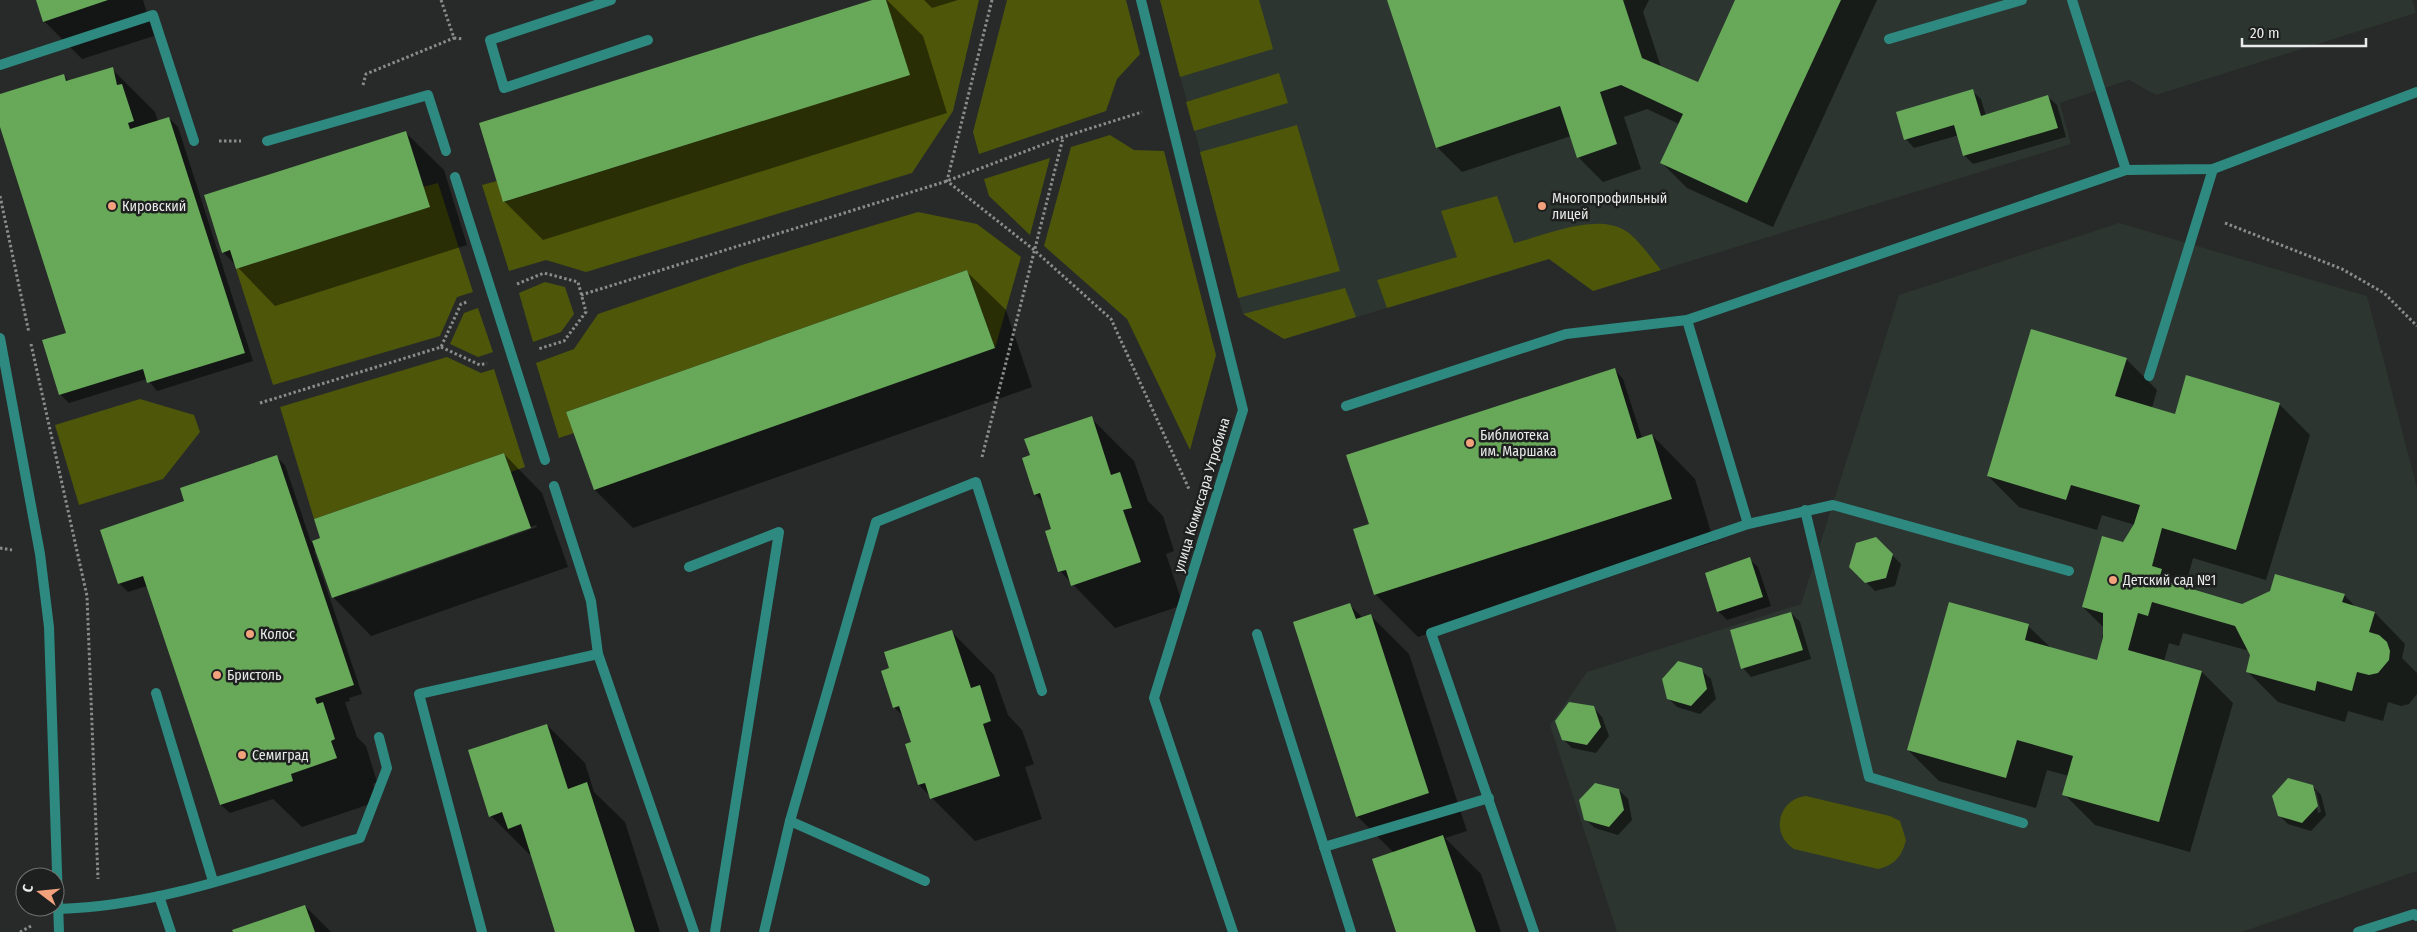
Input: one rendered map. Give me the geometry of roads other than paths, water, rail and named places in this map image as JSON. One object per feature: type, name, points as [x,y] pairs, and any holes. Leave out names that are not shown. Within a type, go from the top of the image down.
[{"type":"street","points":[[611,0],[490,40],[504,88],[648,40]]},
{"type":"street","name":"улица Комиссара Утробина","points":[[1141,0],[1243,410],[1154,698],[1233,932]]},
{"type":"street","points":[[1889,39],[2022,0]]},
{"type":"street","points":[[2072,0],[2126,170]]},
{"type":"street","points":[[0,65],[153,16],[194,141]]},
{"type":"street","points":[[1346,406],[1566,334],[1687,320],[2126,170],[2213,169],[2417,92]]},
{"type":"street","points":[[267,141],[428,95],[446,151]]},
{"type":"street","points":[[2149,376],[2213,169]]},
{"type":"street","points":[[455,177],[545,460]]},
{"type":"street","points":[[1687,320],[1748,524]]},
{"type":"street","points":[[0,338],[34,515],[50,626],[58,867]]},
{"type":"street","points":[[764,932],[790,821],[876,522],[976,482],[1042,690]]},
{"type":"street","points":[[554,486],[591,601],[598,654],[694,932]]},
{"type":"street","points":[[1534,932],[1431,633],[1748,524],[1833,505],[2069,570]]},
{"type":"street","points":[[1805,510],[1869,777],[2023,823]]},
{"type":"street","points":[[688,567],[780,532],[715,932]]},
{"type":"street","points":[[1257,634],[1351,932]]},
{"type":"street","points":[[482,932],[419,694],[598,654]]},
{"type":"street","points":[[156,694],[213,881]]},
{"type":"street","points":[[65,909],[99,908],[159,896],[360,838],[387,768],[379,737]]},
{"type":"street","points":[[1324,847],[1489,798]]},
{"type":"street","points":[[790,821],[926,881]]},
{"type":"street","points":[[159,896],[171,932]]},
{"type":"street","points":[[2358,932],[2414,914],[2417,916]]},
{"type":"street","points":[[59,917],[59,932]]},
{"type":"place","name":"Кировский","points":[[112,206]]},
{"type":"place","name":"Многопрофильный лицей","points":[[1542,206]]},
{"type":"place","name":"Библиотека им. Маршака","points":[[1470,443]]},
{"type":"place","name":"Детский сад №1","points":[[2113,580]]},
{"type":"place","name":"Колос","points":[[250,634]]},
{"type":"place","name":"Бристоль","points":[[217,675]]},
{"type":"place","name":"Семиград","points":[[242,755]]}]
